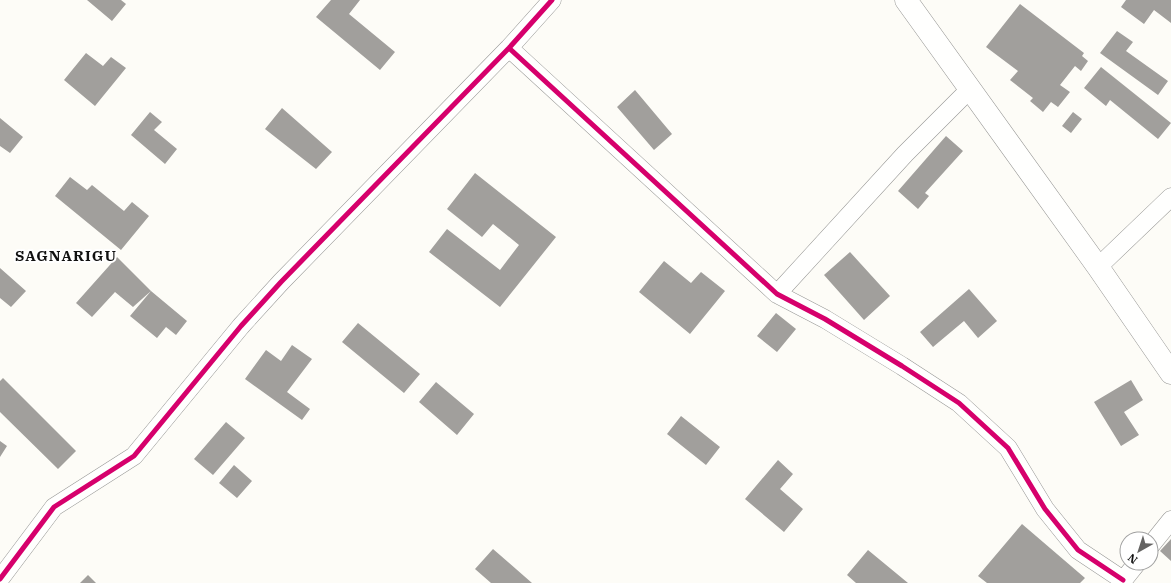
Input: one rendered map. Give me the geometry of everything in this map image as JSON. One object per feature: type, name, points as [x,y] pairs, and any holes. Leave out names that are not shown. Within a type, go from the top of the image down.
[{"type":"street","points":[[3,580],[54,507],[134,456],[241,326],[509,48],[552,0]]},
{"type":"street","points":[[906,0],[1098,267],[1171,373]]},
{"type":"street","points":[[509,48],[776,294],[825,319],[959,403],[1008,448],[1045,509],[1078,550],[1122,582],[1131,571]]},
{"type":"street","points":[[776,294],[905,154],[970,89]]},
{"type":"street","points":[[1098,267],[1171,197]]},
{"type":"street","points":[[1159,536],[1171,520]]},
{"type":"building","points":[[87,0],[121,0],[126,4],[112,21]]},
{"type":"building","points":[[331,0],[360,0],[349,14],[395,52],[380,70],[316,17]]},
{"type":"building","points":[[1126,0],[1171,0],[1171,23],[1154,10],[1144,24],[1121,7]]},
{"type":"building","points":[[1020,4],[1084,53],[1082,56],[1088,61],[1081,71],[1075,66],[1060,85],[1070,92],[1058,107],[1051,102],[1043,112],[1030,101],[1033,98],[1010,80],[1018,71],[986,47]]},
{"type":"building","points":[[1117,31],[1133,42],[1126,51],[1168,81],[1158,95],[1100,53]]},
{"type":"building","points":[[86,53],[103,66],[111,57],[126,68],[95,106],[64,80]]},
{"type":"building","points":[[1101,67],[1171,123],[1158,139],[1110,100],[1106,106],[1084,88]]},
{"type":"building","points":[[635,90],[672,134],[654,150],[617,107]]},
{"type":"building","points":[[282,108],[332,152],[316,169],[265,129]]},
{"type":"building","points":[[150,112],[162,122],[154,130],[177,149],[165,164],[131,135]]},
{"type":"building","points":[[1073,112],[1082,119],[1071,133],[1062,126]]},
{"type":"building","points":[[0,118],[23,137],[10,153],[0,146]]},
{"type":"building","points":[[946,136],[963,151],[925,193],[929,196],[918,209],[898,191]]},
{"type":"building","points":[[475,173],[556,237],[500,307],[429,252],[447,229],[500,270],[519,245],[493,224],[482,237],[447,209]]},
{"type":"building","points":[[70,177],[87,190],[92,185],[124,211],[132,202],[149,216],[121,250],[55,196]]},
{"type":"building","points":[[850,252],[890,296],[864,320],[824,275]]},
{"type":"building","points":[[117,257],[151,291],[133,307],[115,292],[92,317],[76,303]]},
{"type":"building","points":[[664,261],[691,283],[701,272],[725,291],[690,334],[639,292]]},
{"type":"building","points":[[0,268],[26,291],[11,307],[0,298]]},
{"type":"building","points":[[969,289],[997,321],[978,338],[964,321],[933,347],[920,332]]},
{"type":"building","points":[[151,291],[187,321],[176,335],[166,327],[157,338],[130,316]]},
{"type":"building","points":[[776,313],[796,329],[777,352],[757,336]]},
{"type":"building","points":[[358,323],[420,374],[404,393],[342,342]]},
{"type":"building","points":[[292,345],[312,359],[287,392],[310,409],[302,420],[245,379],[266,350],[281,361]]},
{"type":"building","points":[[3,378],[76,451],[58,469],[0,412],[0,381]]},
{"type":"building","points":[[1131,380],[1143,400],[1124,412],[1139,435],[1121,446],[1094,402]]},
{"type":"building","points":[[436,382],[474,414],[457,435],[419,402]]},
{"type":"building","points":[[681,416],[720,447],[706,465],[667,434]]},
{"type":"building","points":[[226,422],[245,438],[213,475],[194,459]]},
{"type":"building","points":[[0,441],[7,446],[0,457]]},
{"type":"building","points":[[778,460],[793,474],[780,489],[803,509],[784,532],[745,499]]},
{"type":"building","points":[[234,465],[252,481],[237,498],[219,483]]},
{"type":"building","points":[[1022,524],[1085,578],[1080,583],[987,583],[978,576]]},
{"type":"building","points":[[1171,539],[1171,561],[1160,551]]},
{"type":"building","points":[[493,549],[532,583],[491,583],[475,569]]},
{"type":"building","points":[[868,550],[908,583],[856,583],[847,575]]},
{"type":"building","points":[[88,575],[96,583],[80,583]]},
{"type":"cycle path","points":[[0,579],[54,507],[134,456],[241,326],[281,282],[509,48],[552,0]]},
{"type":"cycle path","points":[[509,48],[777,294],[825,319],[959,403],[1008,448],[1045,509],[1078,550],[1123,580]]},
{"type":"district","name":"SAGNARIGU","points":[[66,255]]}]
